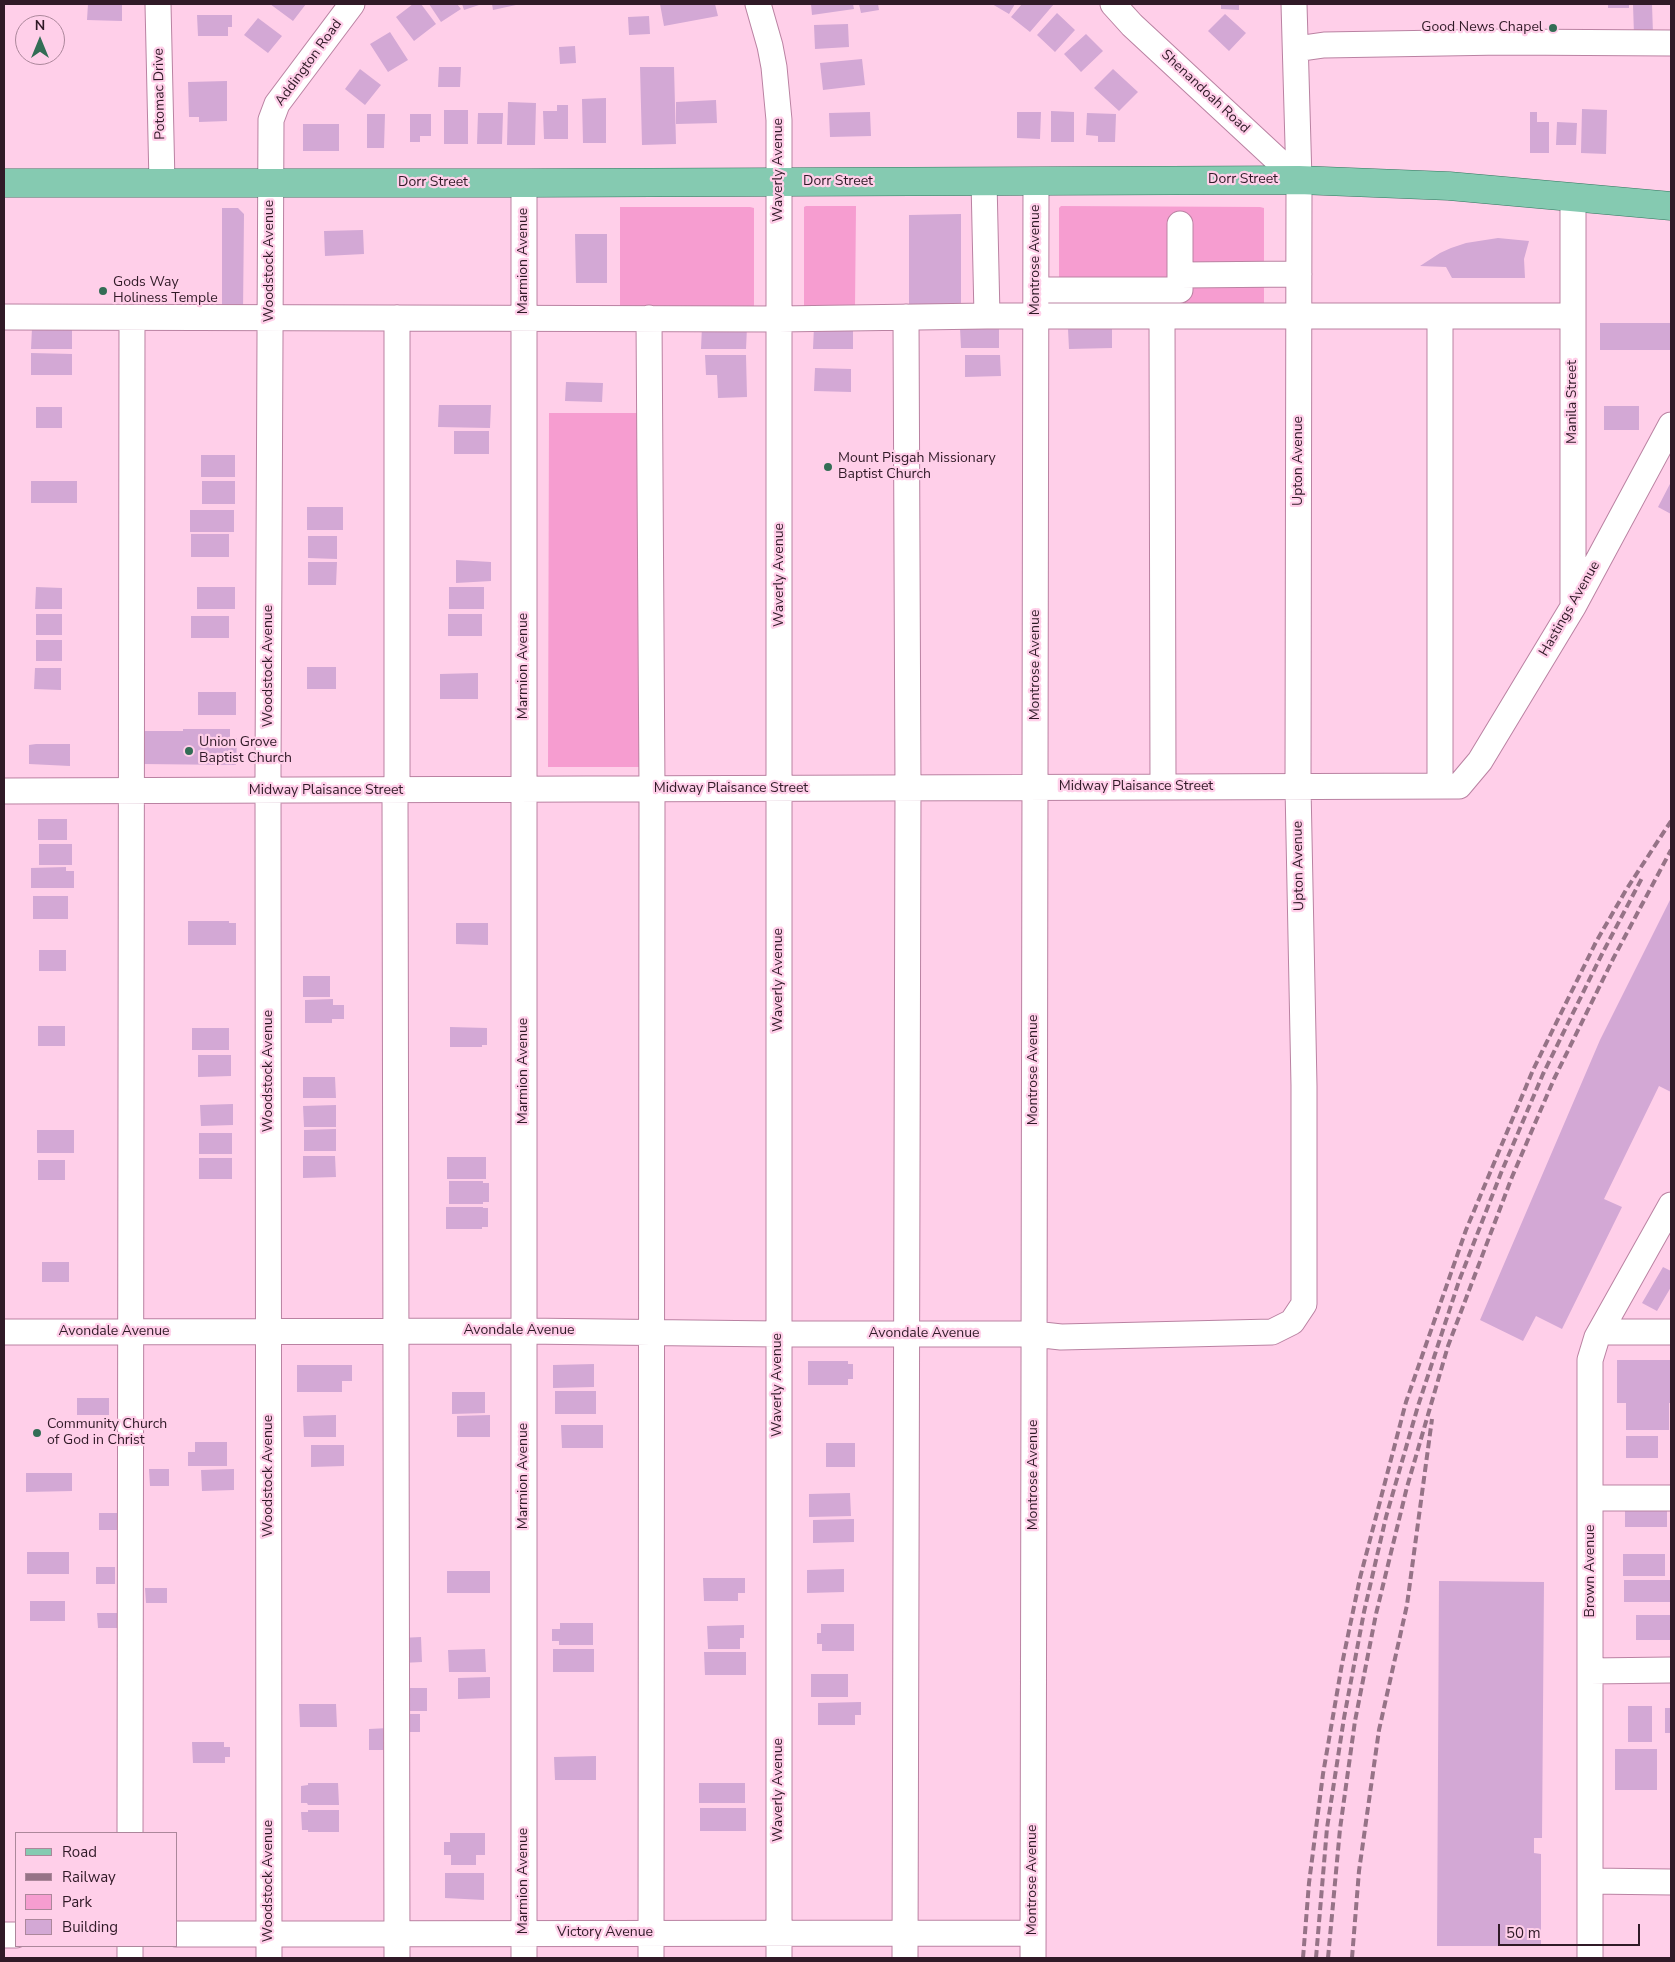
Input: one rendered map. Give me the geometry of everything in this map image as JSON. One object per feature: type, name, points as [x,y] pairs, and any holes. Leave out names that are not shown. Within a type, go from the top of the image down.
[{"type":"main road","name":"Dorr Street","points":[[4,183],[1299,180],[1449,186],[1671,206]]},
{"type":"street","name":"Potomac Drive","points":[[158,4],[162,183]]},
{"type":"street","name":"Addington Road","points":[[270,183],[271,120],[278,104],[352,4]]},
{"type":"street","name":"Waverly Avenue","points":[[758,4],[770,46],[776,81],[779,182],[779,1958]]},
{"type":"street","name":"Shenandoah Road","points":[[1113,4],[1132,25],[1299,180]]},
{"type":"street","name":"Upton Avenue","points":[[1034,1334],[1061,1337],[1272,1332],[1292,1322],[1304,1304],[1304,1086],[1299,919],[1298,787],[1299,180],[1294,4]]},
{"type":"street","points":[[1296,49],[1334,45],[1503,42],[1671,43]]},
{"type":"street","points":[[984,181],[987,316]]},
{"type":"street","name":"Montrose Avenue","points":[[1033,1958],[1036,181]]},
{"type":"street","name":"Woodstock Avenue","points":[[269,1958],[268,791],[270,183]]},
{"type":"street","name":"Marmion Avenue","points":[[524,183],[524,1958]]},
{"type":"street","name":"Manila Street","points":[[1572,607],[1573,197]]},
{"type":"street","points":[[1036,290],[1180,290],[1180,224]]},
{"type":"street","points":[[1180,274],[1299,274]]},
{"type":"street","points":[[4,317],[780,319],[987,316],[1573,316]]},
{"type":"street","points":[[1162,316],[1163,787]]},
{"type":"street","points":[[1440,316],[1450,786]]},
{"type":"street","points":[[905,1958],[908,788],[906,317]]},
{"type":"street","points":[[130,1832],[132,318]]},
{"type":"street","points":[[397,318],[397,1946]]},
{"type":"street","points":[[650,318],[652,790],[651,1958]]},
{"type":"street","name":"Hastings Avenue","points":[[1450,786],[1480,761],[1572,607],[1671,425]]},
{"type":"street","name":"Midway Plaisance Street","points":[[4,791],[1450,786]]},
{"type":"street","name":"Brown Avenue","points":[[1590,1958],[1590,1360],[1600,1332],[1671,1205]]},
{"type":"street","name":"Avondale Avenue","points":[[4,1332],[524,1331],[778,1334],[1034,1334]]},
{"type":"street","points":[[1600,1332],[1671,1332]]},
{"type":"street","points":[[1591,1498],[1671,1498]]},
{"type":"street","points":[[1590,1671],[1671,1670]]},
{"type":"street","points":[[1590,1881],[1671,1882]]},
{"type":"street","name":"Victory Avenue","points":[[178,1934],[269,1934],[397,1946],[524,1934],[1033,1933]]},
{"type":"green space","points":[[856,206],[855,308],[804,308],[804,207]]},
{"type":"green space","points":[[1061,206],[1264,208],[1264,309],[1059,308],[1059,208]]},
{"type":"green space","points":[[620,207],[754,208],[754,311],[620,310]]},
{"type":"green space","points":[[549,413],[643,413],[645,767],[548,767]]},
{"type":"building","points":[[88,4],[122,4],[122,21],[87,20]]},
{"type":"building","points":[[270,4],[306,4],[293,21]]},
{"type":"building","points":[[413,4],[421,4],[436,24],[414,41],[396,17]]},
{"type":"building","points":[[429,4],[457,4],[461,9],[441,22]]},
{"type":"building","points":[[462,4],[482,4],[464,10]]},
{"type":"building","points":[[492,4],[516,4],[516,5],[493,10]]},
{"type":"building","points":[[660,4],[715,4],[718,16],[664,26]]},
{"type":"building","points":[[811,4],[853,4],[854,9],[812,15]]},
{"type":"building","points":[[859,4],[878,4],[879,10],[861,13]]},
{"type":"building","points":[[992,4],[1015,4],[1009,14]]},
{"type":"building","points":[[1022,4],[1054,4],[1030,32],[1011,17]]},
{"type":"building","points":[[1221,4],[1239,4],[1239,10],[1221,9]]},
{"type":"building","points":[[1608,4],[1629,4],[1629,8],[1608,8]]},
{"type":"building","points":[[1633,4],[1652,4],[1653,34],[1634,35]]},
{"type":"building","points":[[1057,13],[1075,30],[1055,52],[1037,35]]},
{"type":"building","points":[[1225,14],[1246,33],[1229,51],[1208,31]]},
{"type":"building","points":[[197,15],[232,15],[232,27],[228,27],[228,36],[198,36]]},
{"type":"building","points":[[649,16],[650,34],[629,35],[628,17]]},
{"type":"building","points":[[258,18],[282,36],[268,53],[244,35]]},
{"type":"building","points":[[848,24],[849,47],[815,49],[814,25]]},
{"type":"building","points":[[390,32],[408,60],[388,72],[370,44]]},
{"type":"building","points":[[1086,34],[1103,51],[1081,72],[1064,54]]},
{"type":"building","points":[[575,46],[576,63],[560,64],[559,47]]},
{"type":"building","points":[[862,59],[865,85],[823,90],[820,63]]},
{"type":"building","points":[[439,67],[461,67],[460,87],[438,87]]},
{"type":"building","points":[[640,67],[674,67],[676,144],[642,145]]},
{"type":"building","points":[[360,69],[381,85],[365,105],[345,89]]},
{"type":"building","points":[[1113,69],[1138,92],[1119,111],[1094,88]]},
{"type":"building","points":[[227,81],[227,121],[199,122],[199,117],[189,117],[188,82]]},
{"type":"building","points":[[606,98],[606,143],[583,143],[582,99]]},
{"type":"building","points":[[716,100],[717,123],[676,124],[676,102]]},
{"type":"building","points":[[508,102],[536,103],[535,145],[507,145]]},
{"type":"building","points":[[557,105],[568,105],[568,139],[544,139],[543,111],[557,111]]},
{"type":"building","points":[[1582,109],[1607,110],[1606,154],[1581,153]]},
{"type":"building","points":[[444,110],[468,110],[468,144],[444,144]]},
{"type":"building","points":[[1051,111],[1074,112],[1074,142],[1051,142]]},
{"type":"building","points":[[870,112],[871,136],[830,137],[829,113]]},
{"type":"building","points":[[1017,112],[1041,112],[1040,139],[1017,138]]},
{"type":"building","points":[[1530,112],[1537,112],[1537,122],[1549,122],[1549,153],[1530,153]]},
{"type":"building","points":[[478,113],[503,113],[502,144],[477,144]]},
{"type":"building","points":[[1087,113],[1116,114],[1115,142],[1098,142],[1098,136],[1086,135]]},
{"type":"building","points":[[367,114],[385,114],[384,148],[367,148]]},
{"type":"building","points":[[410,114],[431,114],[431,136],[420,136],[420,142],[410,142]]},
{"type":"building","points":[[1557,122],[1577,123],[1576,145],[1556,145]]},
{"type":"building","points":[[303,124],[339,124],[339,151],[303,151]]},
{"type":"building","points":[[222,208],[238,208],[244,214],[243,313],[222,313]]},
{"type":"building","points":[[961,214],[961,309],[909,309],[909,215]]},
{"type":"building","points":[[363,230],[364,254],[325,256],[324,231]]},
{"type":"building","points":[[575,234],[607,234],[607,283],[576,283]]},
{"type":"building","points":[[1498,238],[1529,241],[1524,259],[1525,278],[1452,278],[1446,267],[1420,266],[1451,248],[1466,243]]},
{"type":"building","points":[[1600,323],[1671,323],[1671,350],[1600,350]]},
{"type":"building","points":[[702,326],[747,327],[746,349],[701,349]]},
{"type":"building","points":[[814,326],[853,327],[853,349],[813,349]]},
{"type":"building","points":[[32,328],[72,328],[72,349],[31,349]]},
{"type":"building","points":[[960,328],[999,328],[999,348],[961,348]]},
{"type":"building","points":[[1068,329],[1112,329],[1112,348],[1069,349]]},
{"type":"building","points":[[31,353],[72,354],[72,375],[31,375]]},
{"type":"building","points":[[705,355],[746,355],[747,397],[718,398],[717,375],[706,375]]},
{"type":"building","points":[[965,355],[1000,355],[1001,376],[965,377]]},
{"type":"building","points":[[815,368],[851,369],[851,392],[814,391]]},
{"type":"building","points":[[566,382],[603,383],[602,402],[565,401]]},
{"type":"building","points":[[439,405],[491,405],[490,428],[438,427]]},
{"type":"building","points":[[1604,406],[1639,406],[1639,430],[1604,430]]},
{"type":"building","points":[[36,407],[62,407],[62,428],[36,428]]},
{"type":"building","points":[[454,431],[489,431],[489,454],[454,454]]},
{"type":"building","points":[[201,455],[235,455],[235,477],[201,477]]},
{"type":"building","points":[[31,481],[77,481],[77,503],[31,503]]},
{"type":"building","points":[[202,481],[235,481],[235,504],[202,504]]},
{"type":"building","points":[[1671,482],[1671,514],[1658,507]]},
{"type":"building","points":[[307,507],[343,507],[343,530],[307,530]]},
{"type":"building","points":[[190,510],[234,510],[234,532],[190,532]]},
{"type":"building","points":[[191,534],[229,534],[229,557],[191,557]]},
{"type":"building","points":[[308,536],[337,536],[337,559],[308,558]]},
{"type":"building","points":[[456,560],[491,562],[491,581],[456,583]]},
{"type":"building","points":[[308,562],[337,562],[336,585],[308,585]]},
{"type":"building","points":[[36,587],[62,588],[62,609],[35,609]]},
{"type":"building","points":[[197,587],[235,587],[235,609],[197,609]]},
{"type":"building","points":[[449,587],[484,587],[484,609],[449,609]]},
{"type":"building","points":[[36,614],[62,614],[62,635],[36,635]]},
{"type":"building","points":[[448,614],[482,614],[482,636],[448,636]]},
{"type":"building","points":[[191,616],[229,616],[229,638],[191,638]]},
{"type":"building","points":[[36,640],[62,640],[62,661],[36,661]]},
{"type":"building","points":[[307,667],[336,667],[336,689],[307,689]]},
{"type":"building","points":[[35,668],[61,668],[61,690],[34,689]]},
{"type":"building","points":[[478,673],[478,699],[440,699],[440,674]]},
{"type":"building","points":[[198,692],[236,692],[236,715],[198,715]]},
{"type":"building","name":"Union Grove Baptist Church","points":[[183,729],[230,729],[230,738],[237,738],[236,765],[142,764],[142,731],[183,731]]},
{"type":"building","points":[[70,744],[70,766],[29,764],[29,745]]},
{"type":"building","points":[[38,819],[67,819],[67,840],[38,840]]},
{"type":"building","points":[[39,844],[72,844],[72,865],[39,865]]},
{"type":"building","points":[[66,867],[66,871],[74,871],[74,888],[31,888],[31,868]]},
{"type":"building","points":[[33,896],[68,896],[68,919],[33,919]]},
{"type":"building","points":[[1671,898],[1671,1092],[1659,1086],[1604,1199],[1622,1207],[1562,1329],[1536,1316],[1523,1341],[1480,1320],[1600,1040]]},
{"type":"building","points":[[188,921],[229,921],[229,923],[236,923],[236,945],[188,945]]},
{"type":"building","points":[[456,923],[488,923],[488,945],[456,944]]},
{"type":"building","points":[[39,950],[66,950],[66,971],[39,971]]},
{"type":"building","points":[[303,976],[330,976],[330,997],[303,997]]},
{"type":"building","points":[[333,999],[333,1005],[344,1005],[344,1019],[332,1019],[332,1023],[305,1023],[305,1000]]},
{"type":"building","points":[[38,1026],[65,1026],[65,1046],[38,1046]]},
{"type":"building","points":[[450,1027],[487,1028],[487,1045],[482,1045],[482,1047],[450,1047]]},
{"type":"building","points":[[192,1028],[229,1028],[229,1050],[192,1050]]},
{"type":"building","points":[[198,1055],[231,1055],[231,1076],[198,1077]]},
{"type":"building","points":[[303,1077],[335,1077],[336,1098],[303,1098]]},
{"type":"building","points":[[233,1104],[233,1125],[201,1126],[200,1105]]},
{"type":"building","points":[[336,1105],[336,1127],[304,1127],[303,1106]]},
{"type":"building","points":[[336,1129],[336,1151],[304,1151],[304,1130]]},
{"type":"building","points":[[37,1130],[74,1130],[74,1153],[37,1153]]},
{"type":"building","points":[[199,1133],[232,1133],[232,1154],[199,1154]]},
{"type":"building","points":[[303,1156],[335,1156],[336,1177],[303,1178]]},
{"type":"building","points":[[447,1157],[486,1157],[486,1179],[447,1179]]},
{"type":"building","points":[[199,1158],[232,1158],[232,1179],[199,1179]]},
{"type":"building","points":[[38,1160],[65,1160],[65,1180],[38,1180]]},
{"type":"building","points":[[449,1181],[483,1181],[483,1183],[489,1183],[489,1202],[483,1202],[483,1204],[449,1204]]},
{"type":"building","points":[[446,1207],[488,1208],[488,1227],[482,1227],[482,1229],[446,1229]]},
{"type":"building","points":[[42,1262],[69,1262],[69,1282],[42,1282]]},
{"type":"building","points":[[1663,1267],[1671,1271],[1671,1287],[1657,1311],[1642,1303]]},
{"type":"building","points":[[1617,1360],[1671,1360],[1669,1430],[1626,1430],[1626,1403],[1617,1403]]},
{"type":"building","points":[[808,1361],[848,1361],[848,1364],[853,1364],[853,1379],[848,1379],[848,1385],[808,1385]]},
{"type":"building","points":[[594,1364],[594,1387],[553,1388],[553,1365]]},
{"type":"building","points":[[297,1365],[352,1365],[352,1381],[342,1381],[342,1392],[297,1392]]},
{"type":"building","points":[[555,1391],[596,1391],[596,1414],[555,1414]]},
{"type":"building","points":[[452,1392],[485,1392],[485,1413],[452,1414]]},
{"type":"building","points":[[77,1398],[109,1398],[109,1415],[77,1415]]},
{"type":"building","points":[[336,1415],[336,1437],[304,1437],[303,1416]]},
{"type":"building","points":[[490,1415],[490,1437],[457,1437],[457,1416]]},
{"type":"building","points":[[561,1425],[603,1425],[603,1448],[562,1448]]},
{"type":"building","points":[[1626,1436],[1658,1436],[1658,1458],[1626,1458]]},
{"type":"building","points":[[195,1442],[227,1442],[227,1466],[188,1466],[188,1452],[195,1452]]},
{"type":"building","points":[[826,1443],[855,1443],[855,1467],[826,1467]]},
{"type":"building","points":[[311,1445],[344,1445],[344,1466],[311,1467]]},
{"type":"building","points":[[149,1469],[169,1469],[169,1486],[150,1486]]},
{"type":"building","points":[[234,1469],[234,1490],[202,1491],[201,1470]]},
{"type":"building","points":[[26,1473],[72,1473],[72,1491],[26,1492]]},
{"type":"building","points":[[850,1493],[851,1516],[809,1517],[809,1494]]},
{"type":"building","points":[[1625,1505],[1667,1505],[1667,1527],[1625,1527]]},
{"type":"building","points":[[99,1513],[118,1513],[118,1530],[99,1530]]},
{"type":"building","points":[[854,1519],[854,1542],[813,1543],[813,1520]]},
{"type":"building","points":[[27,1552],[69,1552],[69,1574],[27,1574]]},
{"type":"building","points":[[1623,1554],[1665,1554],[1665,1576],[1623,1576]]},
{"type":"building","points":[[96,1567],[115,1567],[115,1584],[96,1584]]},
{"type":"building","points":[[844,1569],[844,1592],[807,1593],[807,1570]]},
{"type":"building","points":[[447,1571],[490,1571],[490,1593],[447,1593]]},
{"type":"building","points":[[703,1578],[745,1578],[745,1593],[738,1593],[738,1601],[704,1601]]},
{"type":"building","points":[[1624,1580],[1671,1580],[1671,1602],[1624,1602]]},
{"type":"building","points":[[1439,1581],[1544,1582],[1542,1838],[1534,1838],[1534,1853],[1541,1854],[1541,1946],[1437,1946]]},
{"type":"building","points":[[145,1588],[167,1588],[167,1603],[146,1603]]},
{"type":"building","points":[[30,1601],[65,1601],[65,1621],[30,1621]]},
{"type":"building","points":[[97,1613],[119,1613],[120,1628],[98,1628]]},
{"type":"building","points":[[1636,1615],[1671,1615],[1671,1640],[1636,1640]]},
{"type":"building","points":[[560,1623],[593,1623],[593,1645],[559,1645],[559,1641],[552,1641],[552,1629],[560,1629]]},
{"type":"building","points":[[821,1624],[854,1624],[854,1651],[822,1651],[822,1644],[817,1644],[817,1633],[821,1633]]},
{"type":"building","points":[[744,1625],[744,1638],[740,1638],[740,1649],[708,1649],[707,1626]]},
{"type":"building","points":[[421,1637],[422,1662],[402,1663],[401,1638]]},
{"type":"building","points":[[485,1649],[486,1672],[449,1672],[448,1650]]},
{"type":"building","points":[[553,1649],[594,1649],[594,1672],[553,1672]]},
{"type":"building","points":[[704,1652],[746,1652],[746,1675],[705,1675]]},
{"type":"building","points":[[811,1674],[848,1674],[848,1697],[811,1697]]},
{"type":"building","points":[[490,1677],[490,1698],[458,1699],[458,1678]]},
{"type":"building","points":[[404,1688],[427,1688],[427,1711],[404,1711]]},
{"type":"building","points":[[861,1702],[861,1715],[855,1715],[855,1725],[818,1725],[818,1703]]},
{"type":"building","points":[[299,1704],[336,1704],[337,1727],[300,1727]]},
{"type":"building","points":[[1628,1706],[1652,1706],[1652,1742],[1628,1742]]},
{"type":"building","points":[[1665,1708],[1671,1708],[1671,1733],[1665,1733]]},
{"type":"building","points":[[401,1714],[420,1714],[420,1732],[401,1732]]},
{"type":"building","points":[[389,1728],[389,1750],[369,1750],[369,1729]]},
{"type":"building","points":[[192,1742],[224,1742],[224,1747],[230,1747],[230,1757],[225,1757],[225,1763],[193,1763]]},
{"type":"building","points":[[1615,1749],[1657,1749],[1657,1790],[1615,1790]]},
{"type":"building","points":[[596,1756],[596,1780],[555,1780],[554,1757]]},
{"type":"building","points":[[308,1783],[338,1783],[339,1805],[308,1805],[307,1803],[301,1803],[301,1786],[308,1785]]},
{"type":"building","points":[[699,1783],[745,1783],[745,1803],[699,1803]]},
{"type":"building","points":[[700,1808],[746,1808],[746,1831],[700,1831]]},
{"type":"building","points":[[308,1810],[339,1810],[339,1832],[308,1832],[308,1830],[302,1830],[301,1812],[308,1812]]},
{"type":"building","points":[[450,1833],[485,1833],[485,1855],[476,1855],[476,1865],[451,1865],[451,1855],[444,1855],[444,1842],[450,1842]]},
{"type":"building","points":[[445,1873],[484,1873],[484,1900],[445,1898]]},
{"type":"railway","points":[[1303,1958],[1309,1883],[1323,1774],[1342,1664],[1360,1578],[1406,1402],[1466,1230],[1533,1070],[1596,942],[1626,890],[1671,821]]},
{"type":"railway","points":[[1328,1958],[1340,1829],[1355,1721],[1376,1614],[1407,1487],[1448,1346],[1512,1177],[1554,1079],[1613,959],[1671,850]]},
{"type":"railway","points":[[1316,1958],[1327,1828],[1344,1718],[1364,1612],[1386,1517],[1418,1406],[1459,1281],[1501,1173],[1543,1074],[1643,876]]},
{"type":"railway","points":[[1352,1958],[1359,1871],[1379,1730],[1407,1605],[1432,1419]]},
{"type":"place","name":"Good News Chapel","points":[[1553,28]]},
{"type":"place","name":"Gods Way Holiness Temple","points":[[103,291]]},
{"type":"place","name":"Mount Pisgah Missionary Baptist Church","points":[[828,467]]},
{"type":"place","name":"Union Grove Baptist Church","points":[[189,751]]},
{"type":"place","name":"Community Church of God in Christ","points":[[37,1433]]}]
